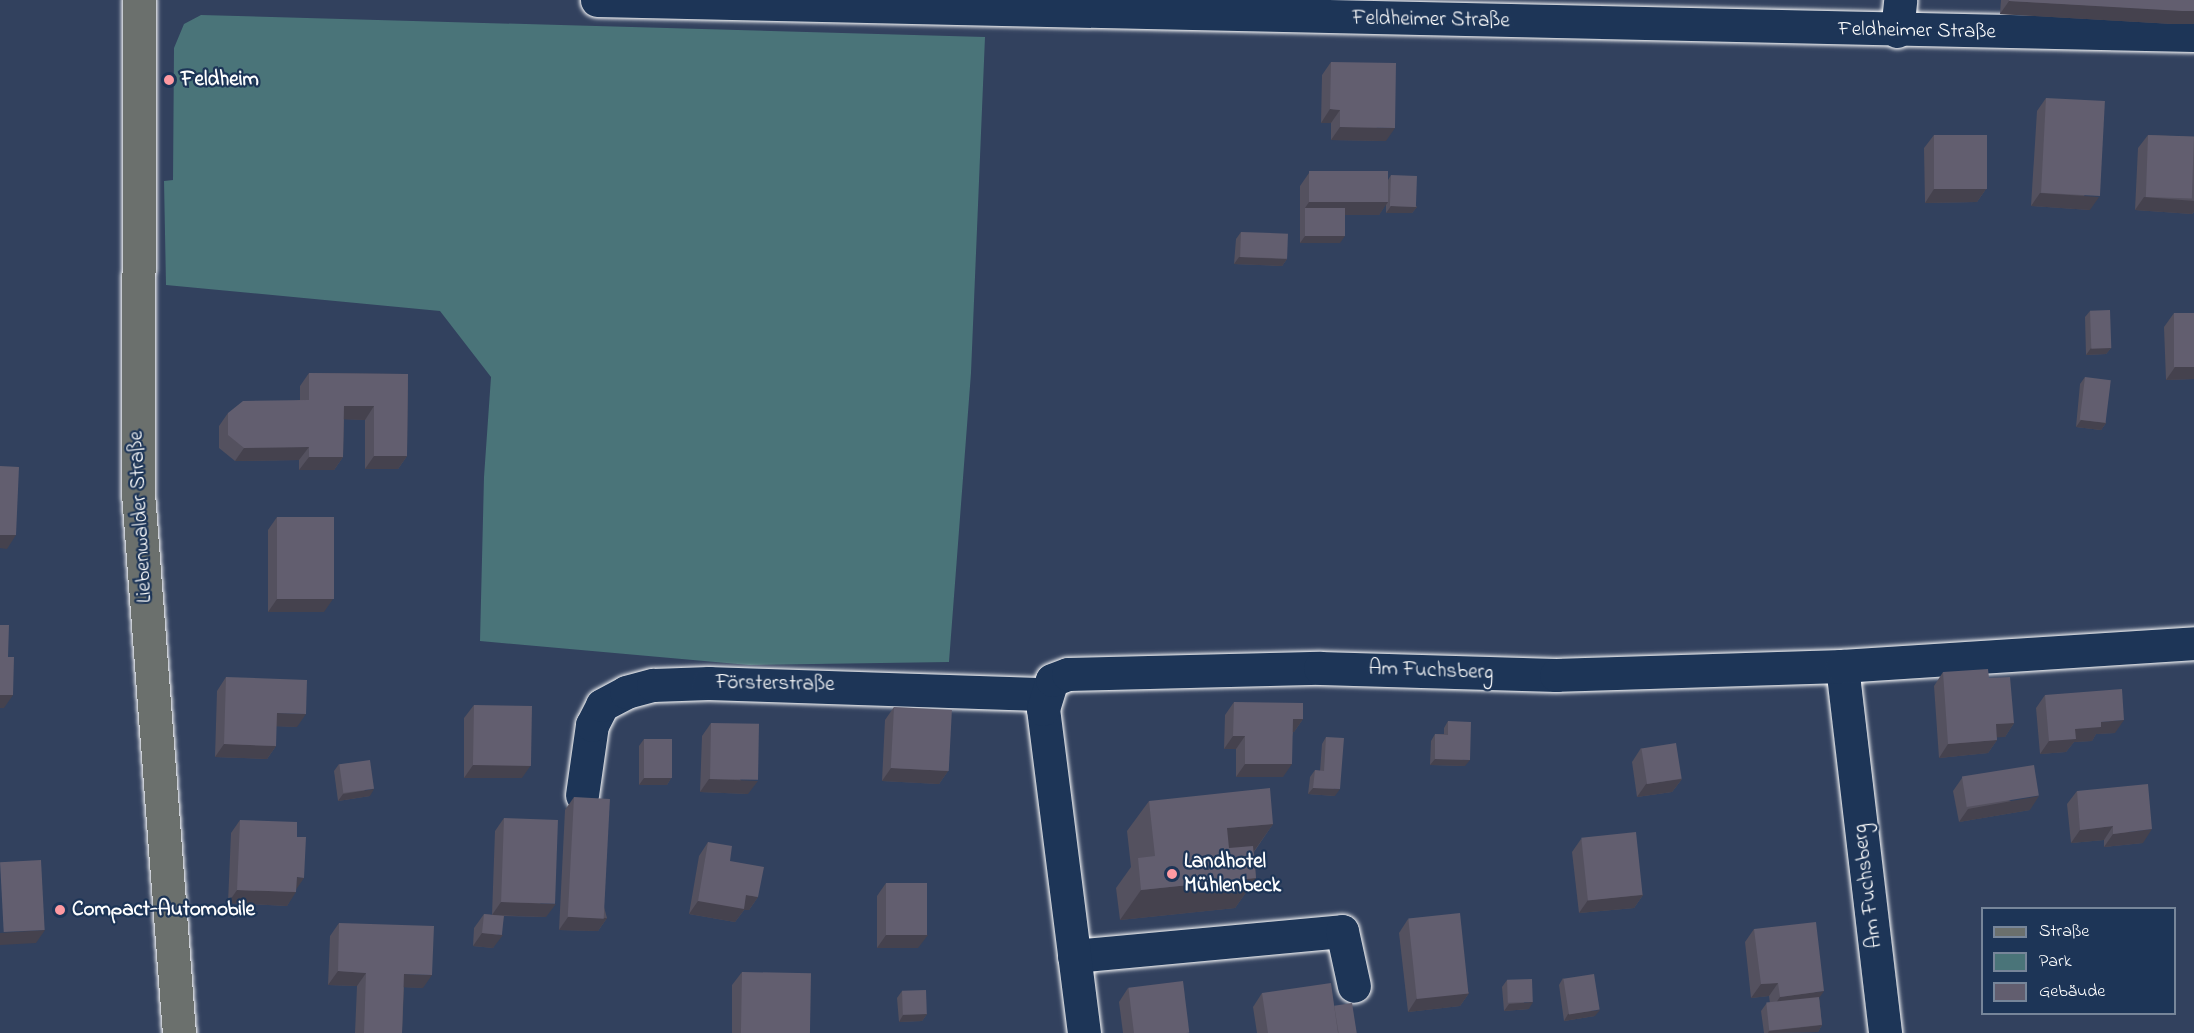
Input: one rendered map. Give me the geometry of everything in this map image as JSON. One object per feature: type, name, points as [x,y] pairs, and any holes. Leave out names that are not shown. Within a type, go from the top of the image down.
[{"type":"main road","name":"Liebenwalder Straße","points":[[139,0],[138,493],[179,1033]]},
{"type":"street","name":"Feldheimer Straße","points":[[597,0],[1899,15],[2194,35]]},
{"type":"street","name":"Am Fuchsberg","points":[[1044,702],[1052,680],[1087,671],[1320,668],[1556,675],[1842,666],[2194,643]]},
{"type":"street","name":"Am Fuchsberg","points":[[1842,666],[1885,1033]]},
{"type":"street","name":"Försterstraße","points":[[582,795],[592,725],[602,705],[626,692],[653,685],[709,682],[1044,702]]},
{"type":"street","points":[[1044,702],[1084,1033]]},
{"type":"street","points":[[1074,956],[1342,931],[1354,986]]},
{"type":"green space","points":[[201,15],[985,37],[971,373],[949,662],[749,665],[480,641],[484,477],[491,377],[440,311],[166,285],[164,181],[173,180],[174,48],[184,24]]},
{"type":"building","points":[[2194,0],[2194,11],[2009,1]]},
{"type":"building","points":[[1331,62],[1396,63],[1395,128],[1340,127],[1340,110],[1330,109]]},
{"type":"building","points":[[2046,98],[2105,101],[2100,196],[2041,193]]},
{"type":"building","points":[[1934,135],[1987,135],[1987,189],[1934,189]]},
{"type":"building","points":[[2148,135],[2194,137],[2192,199],[2146,197]]},
{"type":"building","points":[[1309,171],[1388,171],[1388,202],[1309,202]]},
{"type":"building","points":[[1391,175],[1417,176],[1416,207],[1390,206]]},
{"type":"building","points":[[1305,208],[1345,208],[1345,236],[1305,236]]},
{"type":"building","points":[[1241,232],[1288,234],[1287,259],[1240,257]]},
{"type":"building","points":[[2110,310],[2111,348],[2091,349],[2090,311]]},
{"type":"building","points":[[2174,313],[2194,313],[2194,367],[2174,367]]},
{"type":"building","points":[[309,373],[408,374],[407,456],[374,456],[374,406],[344,406],[343,457],[309,457],[309,447],[244,448],[228,435],[228,413],[243,401],[309,400]]},
{"type":"building","points":[[2085,377],[2111,380],[2106,423],[2080,420]]},
{"type":"building","points":[[0,466],[19,467],[16,535],[0,535]]},
{"type":"building","points":[[277,517],[334,517],[334,599],[277,599]]},
{"type":"building","points":[[0,625],[9,625],[8,657],[14,657],[13,695],[0,695]]},
{"type":"building","points":[[1988,669],[1989,678],[2010,677],[2014,723],[1996,724],[1997,740],[1948,744],[1943,672]]},
{"type":"building","points":[[226,677],[307,680],[306,714],[277,713],[276,746],[224,744]]},
{"type":"building","points":[[2122,689],[2124,720],[2101,722],[2101,727],[2075,729],[2076,739],[2049,741],[2045,695]]},
{"type":"building","points":[[1234,702],[1303,703],[1303,719],[1293,719],[1292,764],[1245,764],[1245,736],[1233,736]]},
{"type":"building","points":[[474,705],[532,706],[531,766],[473,765]]},
{"type":"building","points":[[894,707],[952,710],[949,771],[891,768]]},
{"type":"building","points":[[1448,721],[1471,722],[1470,760],[1435,759],[1435,734],[1448,735]]},
{"type":"building","points":[[711,723],[759,724],[758,780],[710,779]]},
{"type":"building","points":[[1326,737],[1344,738],[1340,789],[1313,788],[1315,770],[1324,771]]},
{"type":"building","points":[[644,739],[672,739],[672,778],[644,778]]},
{"type":"building","points":[[1676,743],[1682,779],[1647,784],[1641,748]]},
{"type":"building","points":[[370,760],[374,789],[343,793],[339,764]]},
{"type":"building","points":[[2034,765],[2039,796],[1967,807],[1962,776]]},
{"type":"building","points":[[2148,784],[2152,829],[2113,834],[2113,826],[2080,830],[2077,791]]},
{"type":"building","points":[[1270,788],[1273,824],[1227,828],[1229,848],[1253,846],[1256,878],[1141,890],[1138,858],[1155,856],[1149,801]]},
{"type":"building","points":[[574,797],[610,799],[604,919],[568,917]]},
{"type":"building","points":[[504,818],[558,820],[555,904],[501,902]]},
{"type":"building","points":[[240,820],[297,822],[297,837],[306,837],[304,878],[297,877],[296,892],[237,890]]},
{"type":"building","points":[[1636,832],[1643,895],[1588,900],[1581,838]]},
{"type":"building","points":[[708,842],[732,846],[730,861],[764,867],[758,897],[746,895],[744,909],[698,901]]},
{"type":"building","points":[[41,860],[45,930],[4,932],[0,862]]},
{"type":"building","points":[[886,883],[927,883],[927,935],[886,935]]},
{"type":"building","points":[[1460,913],[1468,994],[1417,999],[1408,918]]},
{"type":"building","points":[[484,914],[504,916],[502,935],[482,933]]},
{"type":"building","points":[[1816,922],[1824,991],[1780,997],[1778,983],[1761,984],[1754,929]]},
{"type":"building","points":[[339,923],[434,926],[432,975],[404,974],[402,1033],[364,1033],[366,973],[338,971]]},
{"type":"building","points":[[742,972],[811,973],[810,1033],[741,1033]]},
{"type":"building","points":[[1594,974],[1600,1010],[1569,1014],[1563,979]]},
{"type":"building","points":[[1532,979],[1533,1002],[1508,1003],[1507,980]]},
{"type":"building","points":[[1183,981],[1189,1033],[1134,1033],[1128,988]]},
{"type":"building","points":[[1331,983],[1338,1033],[1268,1033],[1262,993]]},
{"type":"building","points":[[926,990],[927,1014],[903,1015],[902,991]]},
{"type":"building","points":[[1819,997],[1822,1025],[1769,1030],[1766,1003]]},
{"type":"building","points":[[1352,1003],[1357,1033],[1339,1033],[1334,1006]]},
{"type":"place","name":"Feldheim","points":[[169,80]]},
{"type":"place","name":"Landhotel Mühlenbeck","points":[[1172,874]]},
{"type":"place","name":"Compact-Automobile","points":[[60,910]]}]
